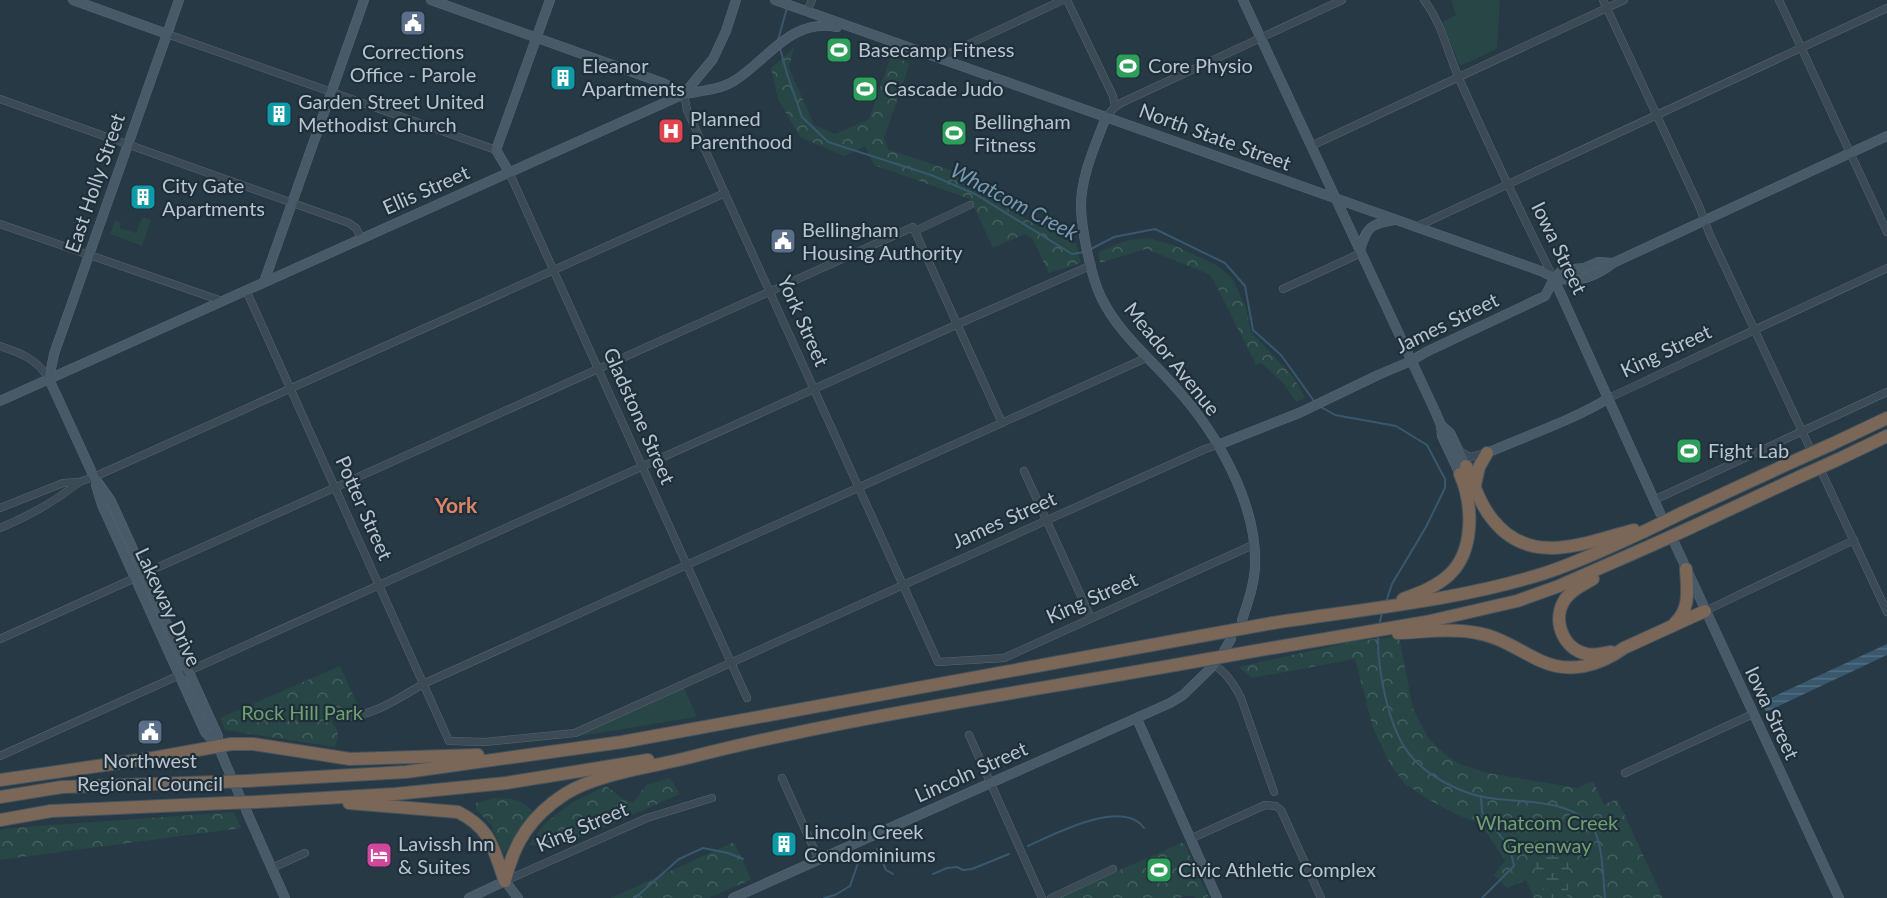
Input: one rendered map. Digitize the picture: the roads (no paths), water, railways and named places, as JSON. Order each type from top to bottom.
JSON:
[{"type":"highway","points":[[0,797],[62,787],[217,782],[241,784],[406,772],[622,742],[1273,623],[1381,607],[1414,599],[1457,595],[1541,574],[1602,551],[1659,519],[1684,512],[1887,418]]},
{"type":"highway","points":[[505,881],[510,859],[531,824],[547,807],[567,793],[599,780],[796,732],[1346,635],[1427,627],[1517,601],[1559,586],[1645,549],[1887,436]]},
{"type":"highway","points":[[1474,487],[1479,467],[1487,453]]},
{"type":"highway","points":[[1462,468],[1498,526],[1518,541],[1537,548],[1569,547],[1642,530]]},
{"type":"highway","points":[[1414,599],[1449,575],[1461,559],[1466,547],[1469,511],[1462,468]]},
{"type":"highway","points":[[1624,648],[1599,654],[1578,651],[1569,645],[1563,636],[1559,626],[1559,615],[1562,604],[1576,588],[1645,549]]},
{"type":"highway","points":[[1672,626],[1686,608],[1688,596],[1686,569]]},
{"type":"highway","points":[[1427,627],[1477,633],[1506,641],[1542,662],[1570,667],[1599,663],[1624,648],[1705,611]]},
{"type":"highway","points":[[0,780],[218,746],[253,744],[350,759],[555,751]]},
{"type":"highway","points":[[0,820],[51,811],[227,803],[251,806],[506,783],[729,747]]},
{"type":"highway","points":[[303,800],[458,812],[473,819],[490,838],[505,881]]},
{"type":"main road","points":[[73,0],[167,34]]},
{"type":"main road","name":"East Holly Street","points":[[49,379],[54,354],[179,0]]},
{"type":"main road","points":[[264,282],[364,0]]},
{"type":"main road","points":[[431,0],[663,82],[684,94],[713,59],[726,32],[736,0]]},
{"type":"main road","points":[[496,150],[550,0]]},
{"type":"main road","points":[[1243,0],[1441,425],[1442,436],[1462,468]]},
{"type":"main road","points":[[778,1],[863,32]]},
{"type":"main road","name":"Ellis Street","points":[[0,400],[684,94],[726,85],[791,35],[809,27],[823,24],[863,32]]},
{"type":"main road","name":"North State Street","points":[[863,32],[1541,271],[1554,279]]},
{"type":"main road","name":"Meador Avenue","points":[[1106,117],[1084,183],[1081,208],[1092,266],[1101,298],[1121,327],[1177,388],[1218,445],[1241,494],[1251,522],[1255,544],[1254,578],[1242,620]]},
{"type":"main road","name":"James Street","points":[[1218,445],[1299,413],[1545,296],[1562,270],[1584,268],[1598,262],[1613,263],[1887,136]]},
{"type":"main road","name":"Gladstone Street","points":[[496,150],[509,172]]},
{"type":"main road","points":[[1360,252],[1368,229],[1373,224],[1394,220]]},
{"type":"main road","name":"Iowa Street","points":[[1554,279],[1654,500],[1659,519]]},
{"type":"main road","name":"Lakeway Drive","points":[[49,379],[94,477],[102,505],[139,576],[184,675]]},
{"type":"main road","name":"King Street","points":[[1487,453],[1528,434],[1548,428],[1609,398]]},
{"type":"main road","points":[[1441,425],[1450,433],[1459,451],[1462,468]]},
{"type":"main road","name":"Iowa Street","points":[[1674,542],[1839,898]]},
{"type":"main road","name":"Lakeway Drive","points":[[139,576],[149,596],[155,599],[207,737],[218,746],[230,774]]},
{"type":"main road","points":[[1224,651],[1231,639]]},
{"type":"main road","name":"Lincoln Street","points":[[733,898],[1137,719],[1183,695],[1214,665]]},
{"type":"main road","points":[[1137,719],[1217,898]]},
{"type":"main road","points":[[240,797],[241,784]]},
{"type":"main road","points":[[251,806],[285,898]]},
{"type":"main road","points":[[505,881],[518,898]]},
{"type":"main road","name":"King Street","points":[[469,898],[505,881]]},
{"type":"street","points":[[806,11],[812,0]]},
{"type":"street","points":[[939,58],[1065,0],[1113,96],[1115,107]]},
{"type":"street","points":[[1106,117],[1115,107],[1342,0]]},
{"type":"street","name":"Iowa Street","points":[[1424,0],[1431,9],[1449,49],[1458,77],[1554,279]]},
{"type":"street","points":[[1603,0],[1809,446]]},
{"type":"street","points":[[1311,146],[1623,0]]},
{"type":"street","points":[[1779,0],[1887,232]]},
{"type":"street","points":[[1416,227],[1887,8]]},
{"type":"street","points":[[167,34],[496,150]]},
{"type":"street","name":"York Street","points":[[684,94],[687,110],[938,662]]},
{"type":"street","points":[[0,99],[352,224],[361,238]]},
{"type":"street","name":"Gladstone Street","points":[[509,172],[747,698]]},
{"type":"street","points":[[0,528],[32,515],[79,483],[725,193]]},
{"type":"street","points":[[0,639],[770,291],[970,205]]},
{"type":"street","points":[[0,224],[222,301]]},
{"type":"street","points":[[914,229],[1002,423]]},
{"type":"street","points":[[1283,289],[1360,252]]},
{"type":"street","points":[[0,756],[184,675],[957,324],[1092,266]]},
{"type":"street","name":"King Street","points":[[1609,398],[1887,268]]},
{"type":"street","name":"Potter Street","points":[[246,290],[449,741]]},
{"type":"street","points":[[0,346],[24,354],[36,362],[49,379]]},
{"type":"street","points":[[340,717],[352,717],[385,706],[423,684],[1148,357]]},
{"type":"street","points":[[1654,500],[1887,392]]},
{"type":"street","name":"James Street","points":[[449,741],[484,742],[575,733],[1218,445]]},
{"type":"street","name":"King Street","points":[[1459,451],[1470,457],[1487,453]]},
{"type":"street","points":[[1024,471],[1091,618]]},
{"type":"street","points":[[1823,475],[1887,612]]},
{"type":"street","points":[[0,508],[63,483],[79,483]]},
{"type":"street","points":[[1705,611],[1854,540]]},
{"type":"street","name":"King Street","points":[[938,662],[1004,658],[1255,544]]},
{"type":"street","points":[[1214,665],[1221,669],[1236,688],[1274,792]]},
{"type":"street","points":[[1625,773],[1753,714]]},
{"type":"street","points":[[969,735],[1042,898]]},
{"type":"street","points":[[782,778],[819,860]]},
{"type":"street","name":"King Street","points":[[505,881],[647,818],[712,798]]},
{"type":"street","points":[[1191,839],[1264,805],[1276,806],[1281,810],[1321,898]]},
{"type":"street","points":[[272,868],[305,853]]},
{"type":"street","points":[[1051,898],[1113,868]]},
{"type":"water","points":[[1887,644],[1887,655],[1766,712],[1762,702]]},
{"type":"waterway","name":"Whatcom Creek","points":[[778,40],[787,8]]},
{"type":"waterway","name":"Whatcom Creek","points":[[780,48],[802,117],[828,142],[931,175],[977,195],[1072,254],[1084,252]]},
{"type":"waterway","name":"Whatcom Creek","points":[[1089,250],[1114,237],[1155,229],[1225,263],[1245,286],[1253,330],[1281,355],[1314,401]]},
{"type":"waterway","name":"Whatcom Creek","points":[[1321,407],[1335,415],[1396,426],[1427,445],[1445,479],[1445,488],[1426,527],[1392,584],[1386,602]]},
{"type":"waterway","name":"Whatcom Creek","points":[[1379,625],[1382,613]]},
{"type":"waterway","name":"Whatcom Creek","points":[[1378,633],[1379,663],[1385,697],[1402,743],[1410,755],[1436,777],[1468,793],[1489,798],[1558,806],[1583,818],[1596,833],[1602,861],[1605,898]]},
{"type":"waterway","points":[[1481,796],[1482,812],[1510,848],[1514,866],[1482,898]]},
{"type":"waterway","points":[[1028,846],[1071,827],[1105,817],[1120,816],[1134,820],[1144,828]]},
{"type":"waterway","points":[[635,898],[679,859],[703,848],[728,853],[743,859]]},
{"type":"waterway","points":[[877,849],[886,870],[893,874]]},
{"type":"waterway","points":[[933,874],[947,868],[972,869],[1009,854]]},
{"type":"waterway","points":[[824,898],[835,895],[850,886],[863,855]]},
{"type":"place","name":"Corrections Office - Parole","points":[[413,23]]},
{"type":"place","name":"Basecamp Fitness","points":[[839,50]]},
{"type":"place","name":"Core Physio","points":[[1128,66]]},
{"type":"place","name":"Eleanor Apartments","points":[[563,78]]},
{"type":"place","name":"Cascade Judo","points":[[865,89]]},
{"type":"place","name":"Garden Street United Methodist Church","points":[[279,114]]},
{"type":"place","name":"Planned Parenthood","points":[[671,131]]},
{"type":"place","name":"Bellingham Fitness","points":[[954,133]]},
{"type":"place","name":"City Gate Apartments","points":[[143,197]]},
{"type":"place","name":"Bellingham Housing Authority","points":[[783,241]]},
{"type":"place","name":"Fight Lab","points":[[1689,451]]},
{"type":"place","name":"Northwest Regional Council","points":[[150,732]]},
{"type":"place","name":"Lincoln Creek Condominiums","points":[[784,844]]},
{"type":"place","name":"Lavissh Inn & Suites","points":[[379,855]]},
{"type":"place","name":"Civic Athletic Complex","points":[[1159,870]]},
{"type":"district","name":"York","points":[[456,506]]},
{"type":"park label","name":"Rock Hill Park","points":[[302,713]]},
{"type":"park label","name":"Whatcom Creek Greenway","points":[[1547,834]]}]
